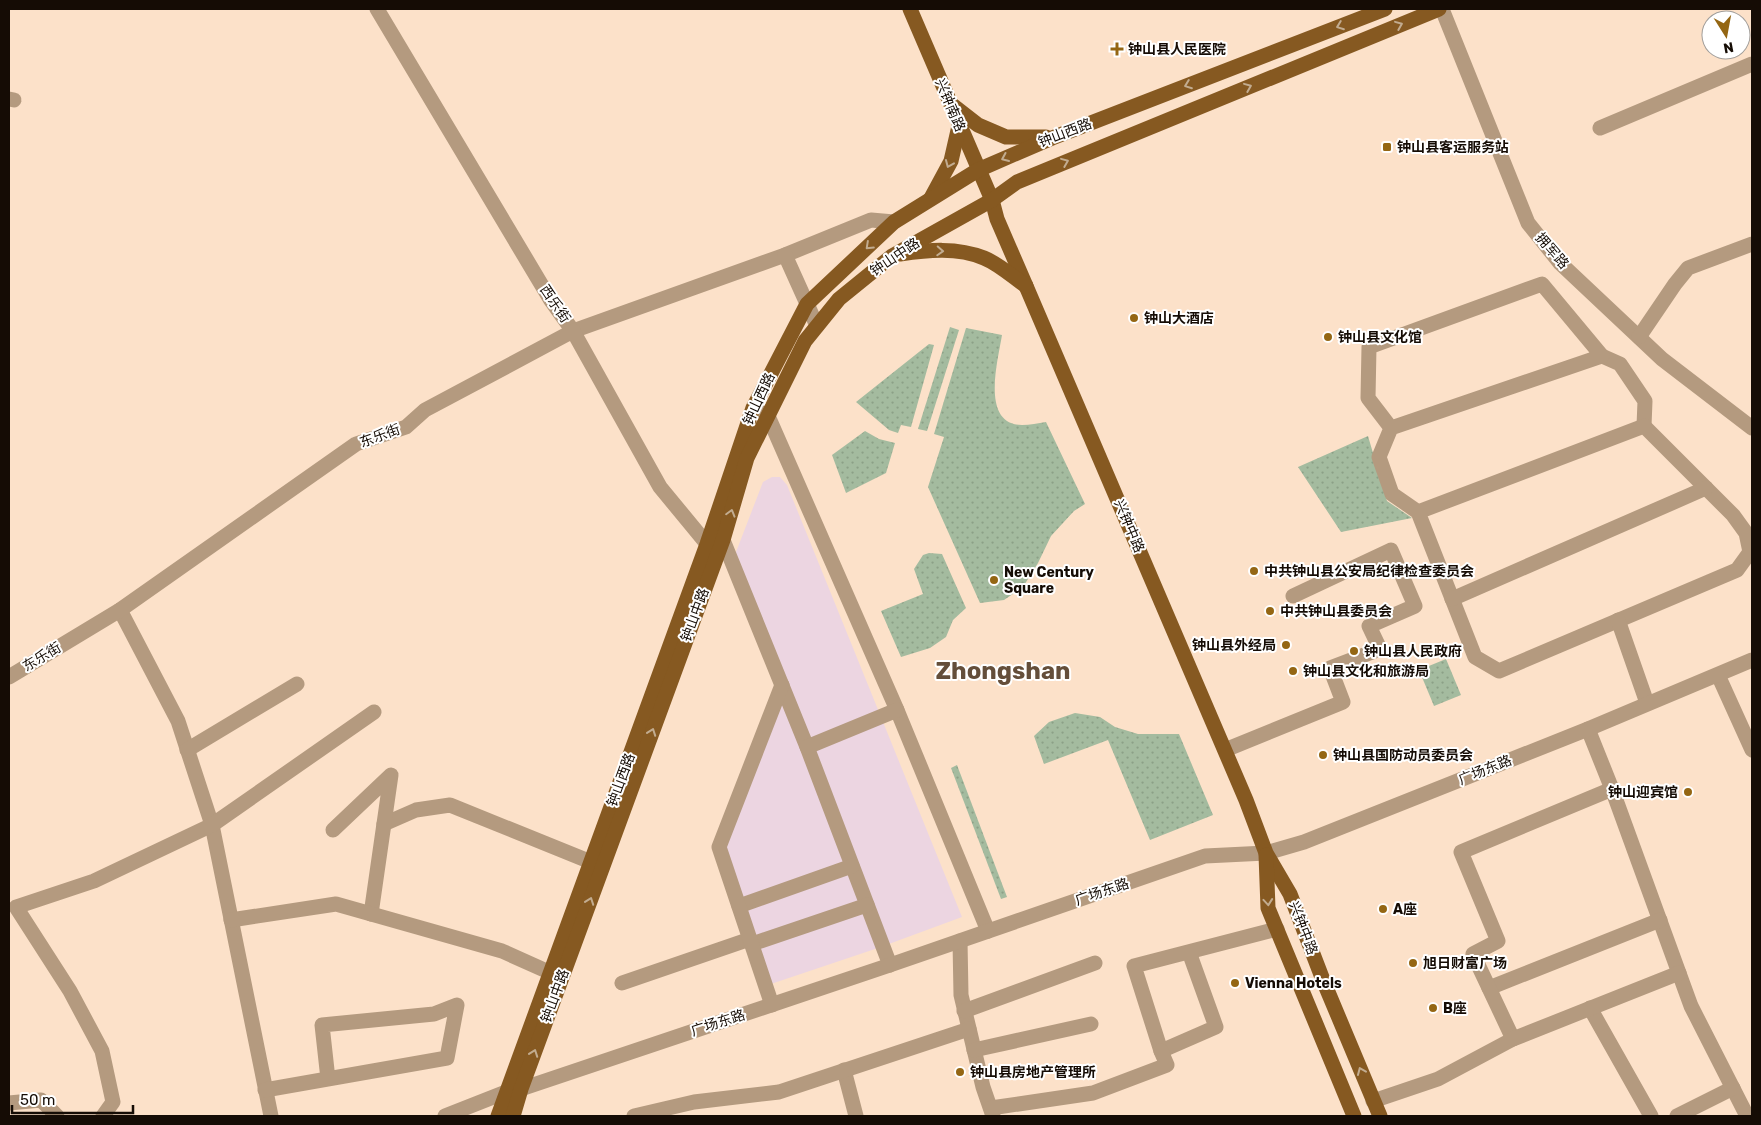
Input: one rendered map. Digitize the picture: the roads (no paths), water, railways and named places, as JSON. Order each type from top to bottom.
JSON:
[{"type":"main road","name":"兴钟南路","points":[[910,9],[992,200]]},
{"type":"main road","name":"钟山西路","points":[[498,1116],[514,1091],[596,865],[753,408],[808,304],[894,222],[978,170],[1052,138],[1386,9]]},
{"type":"main road","name":"钟山西路","points":[[992,200],[1017,182],[1441,9]]},
{"type":"main road","points":[[950,104],[978,125],[1006,137],[1052,138]]},
{"type":"main road","points":[[931,199],[951,161],[959,126]]},
{"type":"main road","name":"钟山中路","points":[[596,865],[723,540],[747,458],[805,341],[839,299],[892,256],[992,200]]},
{"type":"main road","name":"兴钟中路","points":[[992,200],[1026,286],[1225,750],[1266,853],[1290,894],[1323,980],[1380,1116]]},
{"type":"main road","points":[[892,256],[930,250],[962,252],[986,258],[1026,286]]},
{"type":"main road","name":"兴钟中路","points":[[1266,853],[1268,908],[1354,1116]]},
{"type":"main road","points":[[514,1091],[514,1116]]},
{"type":"street","name":"西乐街","points":[[377,9],[550,299],[573,331],[786,255],[871,220],[894,222]]},
{"type":"street","name":"拥军路","points":[[1441,9],[1528,223],[1560,263],[1662,359],[1752,428]]},
{"type":"street","points":[[1600,128],[1752,64]]},
{"type":"street","points":[[1639,337],[1674,284],[1688,268],[1752,244]]},
{"type":"street","points":[[786,255],[817,326]]},
{"type":"street","points":[[1391,428],[1368,398],[1369,347],[1542,284],[1602,356],[1620,364],[1645,402],[1644,426],[1733,515],[1746,534],[1750,552],[1736,570],[1499,671],[1475,657],[1418,512],[1392,494],[1379,457],[1391,428],[1602,356]]},
{"type":"street","points":[[573,331],[660,487],[707,544]]},
{"type":"street","name":"东乐街","points":[[9,677],[120,610],[356,444],[406,427],[424,410],[573,331]]},
{"type":"street","points":[[753,408],[768,416],[897,710],[988,932]]},
{"type":"street","points":[[1418,512],[1644,426]]},
{"type":"street","points":[[1452,599],[1706,488]]},
{"type":"street","points":[[723,540],[807,747],[890,966]]},
{"type":"street","points":[[1225,750],[1343,702],[1330,668],[1380,649],[1369,626],[1415,606],[1391,550],[1293,596]]},
{"type":"street","points":[[120,610],[178,721],[212,824],[271,1116]]},
{"type":"street","points":[[1618,620],[1647,703]]},
{"type":"street","name":"广场东路","points":[[445,1116],[514,1091],[890,966],[1205,856],[1266,853],[1304,842],[1588,729],[1752,660]]},
{"type":"street","points":[[1718,675],[1752,750]]},
{"type":"street","points":[[187,750],[297,684]]},
{"type":"street","points":[[772,1005],[719,848],[782,685]]},
{"type":"street","points":[[807,747],[897,710]]},
{"type":"street","points":[[103,1116],[113,1102],[102,1051],[70,991],[16,907],[94,881],[212,824],[374,712]]},
{"type":"street","points":[[1588,729],[1612,789],[1691,1006],[1747,1116],[1752,1113]]},
{"type":"street","points":[[334,830],[391,775],[371,914]]},
{"type":"street","points":[[1513,1039],[1473,954],[1498,941],[1461,852],[1612,789]]},
{"type":"street","points":[[384,824],[416,810],[450,805],[596,865]]},
{"type":"street","points":[[739,906],[852,866]]},
{"type":"street","points":[[231,920],[336,904],[502,951],[556,976]]},
{"type":"street","points":[[622,983],[867,905]]},
{"type":"street","points":[[1489,988],[1660,920]]},
{"type":"street","points":[[960,941],[960,995],[983,1087],[992,1112],[1093,1093],[1167,1064],[1161,1051],[1134,966],[1277,929]]},
{"type":"street","points":[[1161,1051],[1216,1027],[1189,952]]},
{"type":"street","points":[[964,1011],[1095,963]]},
{"type":"street","points":[[1373,1101],[1438,1079],[1513,1039],[1679,973]]},
{"type":"street","points":[[266,1090],[447,1058],[457,1005],[434,1014],[322,1025],[328,1079]]},
{"type":"street","points":[[1590,1008],[1651,1116]]},
{"type":"street","points":[[974,1050],[1091,1024]]},
{"type":"street","points":[[634,1116],[694,1102],[779,1092],[969,1029]]},
{"type":"street","points":[[844,1070],[856,1116]]},
{"type":"street","points":[[1677,1116],[1733,1088]]},
{"type":"street","points":[[9,1103],[41,1100],[57,1116]]},
{"type":"place","name":"钟山县人民医院","points":[[1117,49]]},
{"type":"place","name":"钟山县客运服务站","points":[[1387,147]]},
{"type":"place","name":"钟山大酒店","points":[[1134,318]]},
{"type":"place","name":"钟山县文化馆","points":[[1328,337]]},
{"type":"place","name":"中共钟山县公安局纪律检查委员会","points":[[1254,571]]},
{"type":"place","name":"New Century Square","points":[[994,580]]},
{"type":"place","name":"中共钟山县委员会","points":[[1270,611]]},
{"type":"place","name":"钟山县外经局","points":[[1286,645]]},
{"type":"place","name":"钟山县人民政府","points":[[1354,651]]},
{"type":"place","name":"钟山县文化和旅游局","points":[[1293,671]]},
{"type":"place","name":"钟山县国防动员委员会","points":[[1323,755]]},
{"type":"place","name":"钟山迎宾馆","points":[[1688,792]]},
{"type":"place","name":"A座","points":[[1383,909]]},
{"type":"place","name":"旭日财富广场","points":[[1413,963]]},
{"type":"place","name":"Vienna Hotels","points":[[1235,983]]},
{"type":"place","name":"B座","points":[[1433,1008]]},
{"type":"place","name":"钟山县房地产管理所","points":[[960,1072]]},
{"type":"district","name":"Zhongshan","points":[[1003,671]]}]
